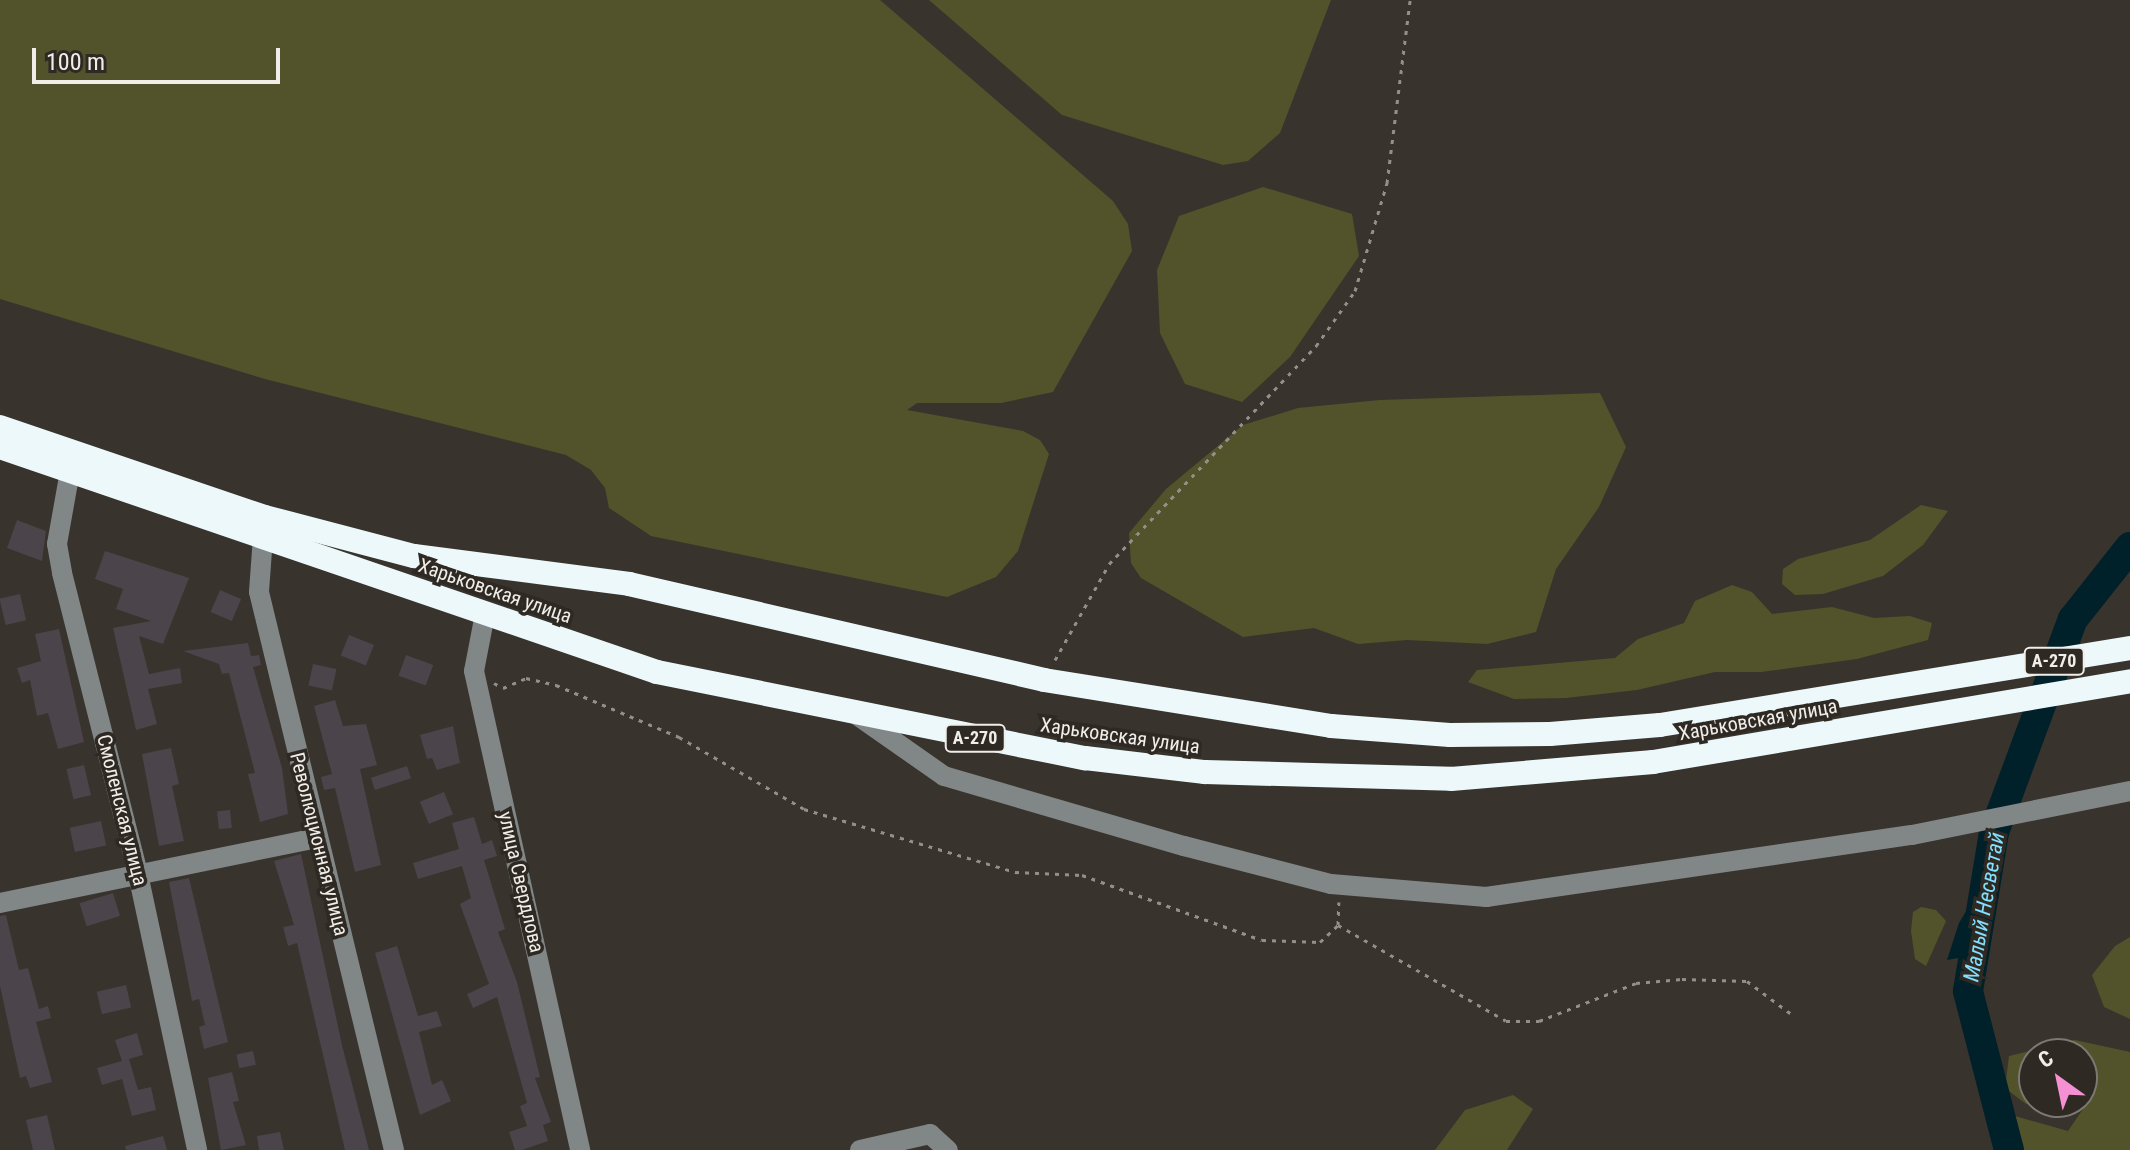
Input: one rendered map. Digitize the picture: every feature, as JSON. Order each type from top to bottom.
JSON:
[{"type":"highway","name":"Харьковская улица","points":[[0,427],[265,517],[389,550],[546,576],[629,584],[1044,680],[1331,726],[1450,735],[1550,734],[1660,725],[2130,648]]},
{"type":"highway","name":"Харьковская улица","points":[[0,447],[657,672],[1085,758],[1190,770],[1451,779],[1653,762],[2130,681]]},
{"type":"street","name":"Смоленская улица","points":[[70,471],[57,544],[62,573],[138,874],[197,1150]]},
{"type":"street","name":"Революционная улица","points":[[263,537],[259,592],[394,1150]]},
{"type":"street","name":"улица Свердлова","points":[[485,614],[474,671],[580,1150]]},
{"type":"street","points":[[853,713],[944,776],[1184,846],[1340,885],[1486,897],[1912,835],[2130,791]]},
{"type":"street","points":[[0,903],[317,838]]},
{"type":"street","points":[[860,1150],[930,1134],[948,1150]]},
{"type":"path","points":[[1044,680],[1109,564],[1316,346],[1355,291],[1387,183],[1410,0]]},
{"type":"path","points":[[474,671],[503,688],[526,678],[556,685],[679,737],[804,809],[1015,872],[1082,875],[1262,940],[1320,942],[1338,925],[1340,885]]},
{"type":"path","points":[[1338,925],[1506,1021],[1539,1021],[1636,983],[1682,979],[1747,981],[1790,1013]]},
{"type":"green space","points":[[0,0],[880,0],[1113,201],[1128,224],[1132,251],[1053,392],[1001,403],[917,403],[907,410],[1023,431],[1040,440],[1049,454],[1018,551],[996,577],[947,597],[651,536],[609,508],[605,488],[591,470],[566,455],[265,379],[0,299]]},
{"type":"green space","points":[[929,0],[1331,0],[1280,133],[1248,161],[1223,165],[1062,115]]},
{"type":"green space","points":[[1263,187],[1352,214],[1359,256],[1290,357],[1242,402],[1185,384],[1160,333],[1157,270],[1179,216]]},
{"type":"green space","points":[[1600,393],[1626,447],[1599,507],[1556,569],[1536,632],[1487,644],[1407,640],[1358,644],[1314,628],[1243,637],[1141,578],[1131,563],[1129,533],[1166,489],[1243,425],[1298,408],[1380,400]]},
{"type":"green space","points":[[1921,505],[1948,511],[1923,545],[1883,576],[1823,594],[1795,595],[1782,584],[1783,569],[1798,559],[1870,540]]},
{"type":"green space","points":[[1732,585],[1752,592],[1772,614],[1832,607],[1874,618],[1910,616],[1932,623],[1928,640],[1857,659],[1761,672],[1715,672],[1637,690],[1566,698],[1514,699],[1468,682],[1477,670],[1615,658],[1638,639],[1684,623],[1695,601]]},
{"type":"green space","points":[[1921,907],[1936,910],[1946,921],[1926,966],[1915,959],[1911,931],[1913,912]]},
{"type":"green space","points":[[2130,937],[2130,1019],[2104,1007],[2092,975],[2115,946]]},
{"type":"green space","points":[[2098,1045],[2130,1052],[2130,1150],[2009,1150],[2015,1116],[2068,1131],[2077,1118],[2098,1118]]},
{"type":"green space","points":[[2018,1054],[2018,1098],[2005,1088],[2009,1056]]},
{"type":"green space","points":[[1513,1095],[1533,1109],[1507,1150],[1435,1150],[1465,1110]]},
{"type":"water","points":[[1980,888],[1990,911],[1982,944],[1969,956],[1947,960],[1959,923]]},
{"type":"building","points":[[17,520],[46,531],[42,561],[7,548]]},
{"type":"building","points":[[105,551],[189,578],[163,644],[139,636],[149,674],[180,668],[182,683],[148,689],[157,724],[136,730],[113,628],[151,621],[116,609],[123,589],[95,579]]},
{"type":"building","points":[[220,590],[241,599],[232,621],[211,612]]},
{"type":"building","points":[[20,594],[26,620],[6,625],[0,599]]},
{"type":"building","points":[[59,629],[84,742],[58,749],[48,713],[37,716],[30,680],[22,683],[17,668],[41,661],[35,634]]},
{"type":"building","points":[[349,635],[374,645],[366,666],[341,655]]},
{"type":"building","points":[[248,643],[251,656],[259,655],[261,665],[253,667],[282,768],[288,814],[260,822],[248,774],[255,773],[229,673],[222,674],[219,664],[183,651]]},
{"type":"building","points":[[406,655],[433,665],[426,686],[398,676]]},
{"type":"building","points":[[313,664],[336,669],[332,691],[308,686]]},
{"type":"building","points":[[335,700],[343,726],[366,724],[377,765],[360,769],[381,865],[355,872],[335,788],[324,790],[321,777],[332,774],[314,706]]},
{"type":"building","points":[[453,726],[460,763],[437,770],[432,758],[427,759],[420,735]]},
{"type":"building","points":[[171,748],[179,784],[172,786],[184,841],[159,846],[142,754]]},
{"type":"building","points":[[84,765],[91,795],[73,799],[66,769]]},
{"type":"building","points":[[407,766],[411,778],[375,790],[371,778]]},
{"type":"building","points":[[444,792],[453,814],[429,824],[420,802]]},
{"type":"building","points":[[230,810],[232,828],[219,829],[217,811]]},
{"type":"building","points":[[474,817],[482,844],[492,840],[497,856],[484,860],[505,929],[498,932],[517,982],[540,1077],[535,1078],[551,1122],[543,1125],[548,1141],[522,1150],[515,1150],[509,1132],[527,1126],[520,1106],[527,1103],[497,997],[473,1008],[467,994],[489,984],[460,904],[471,898],[462,866],[418,879],[413,863],[459,849],[452,823]]},
{"type":"building","points":[[101,821],[106,845],[75,852],[70,828]]},
{"type":"building","points":[[301,854],[342,1045],[369,1150],[345,1150],[297,943],[288,946],[283,927],[294,925],[274,861]]},
{"type":"building","points":[[189,878],[228,1042],[204,1049],[199,1027],[205,1025],[199,999],[192,1001],[169,882]]},
{"type":"building","points":[[113,893],[120,916],[87,926],[80,903]]},
{"type":"building","points":[[6,915],[19,970],[28,968],[39,1009],[48,1006],[51,1018],[36,1022],[52,1082],[30,1088],[26,1076],[20,1078],[0,986],[0,916]]},
{"type":"building","points":[[397,946],[418,1016],[437,1011],[442,1026],[419,1032],[432,1085],[442,1080],[451,1101],[420,1115],[375,953]]},
{"type":"building","points":[[126,985],[131,1007],[102,1014],[97,992]]},
{"type":"building","points":[[137,1033],[143,1055],[129,1059],[138,1090],[151,1087],[156,1110],[132,1116],[122,1079],[102,1085],[97,1068],[122,1061],[115,1040]]},
{"type":"building","points":[[253,1051],[256,1065],[239,1068],[236,1055]]},
{"type":"building","points":[[232,1072],[239,1101],[233,1102],[246,1145],[221,1150],[208,1078]]},
{"type":"building","points":[[47,1115],[55,1150],[33,1150],[26,1120]]},
{"type":"building","points":[[280,1132],[284,1150],[259,1150],[257,1136]]},
{"type":"building","points":[[163,1136],[167,1150],[126,1150],[125,1146]]},
{"type":"waterway","name":"Малый Несветай","points":[[2009,1150],[1968,991],[1994,832],[2073,619],[2130,547]]}]
